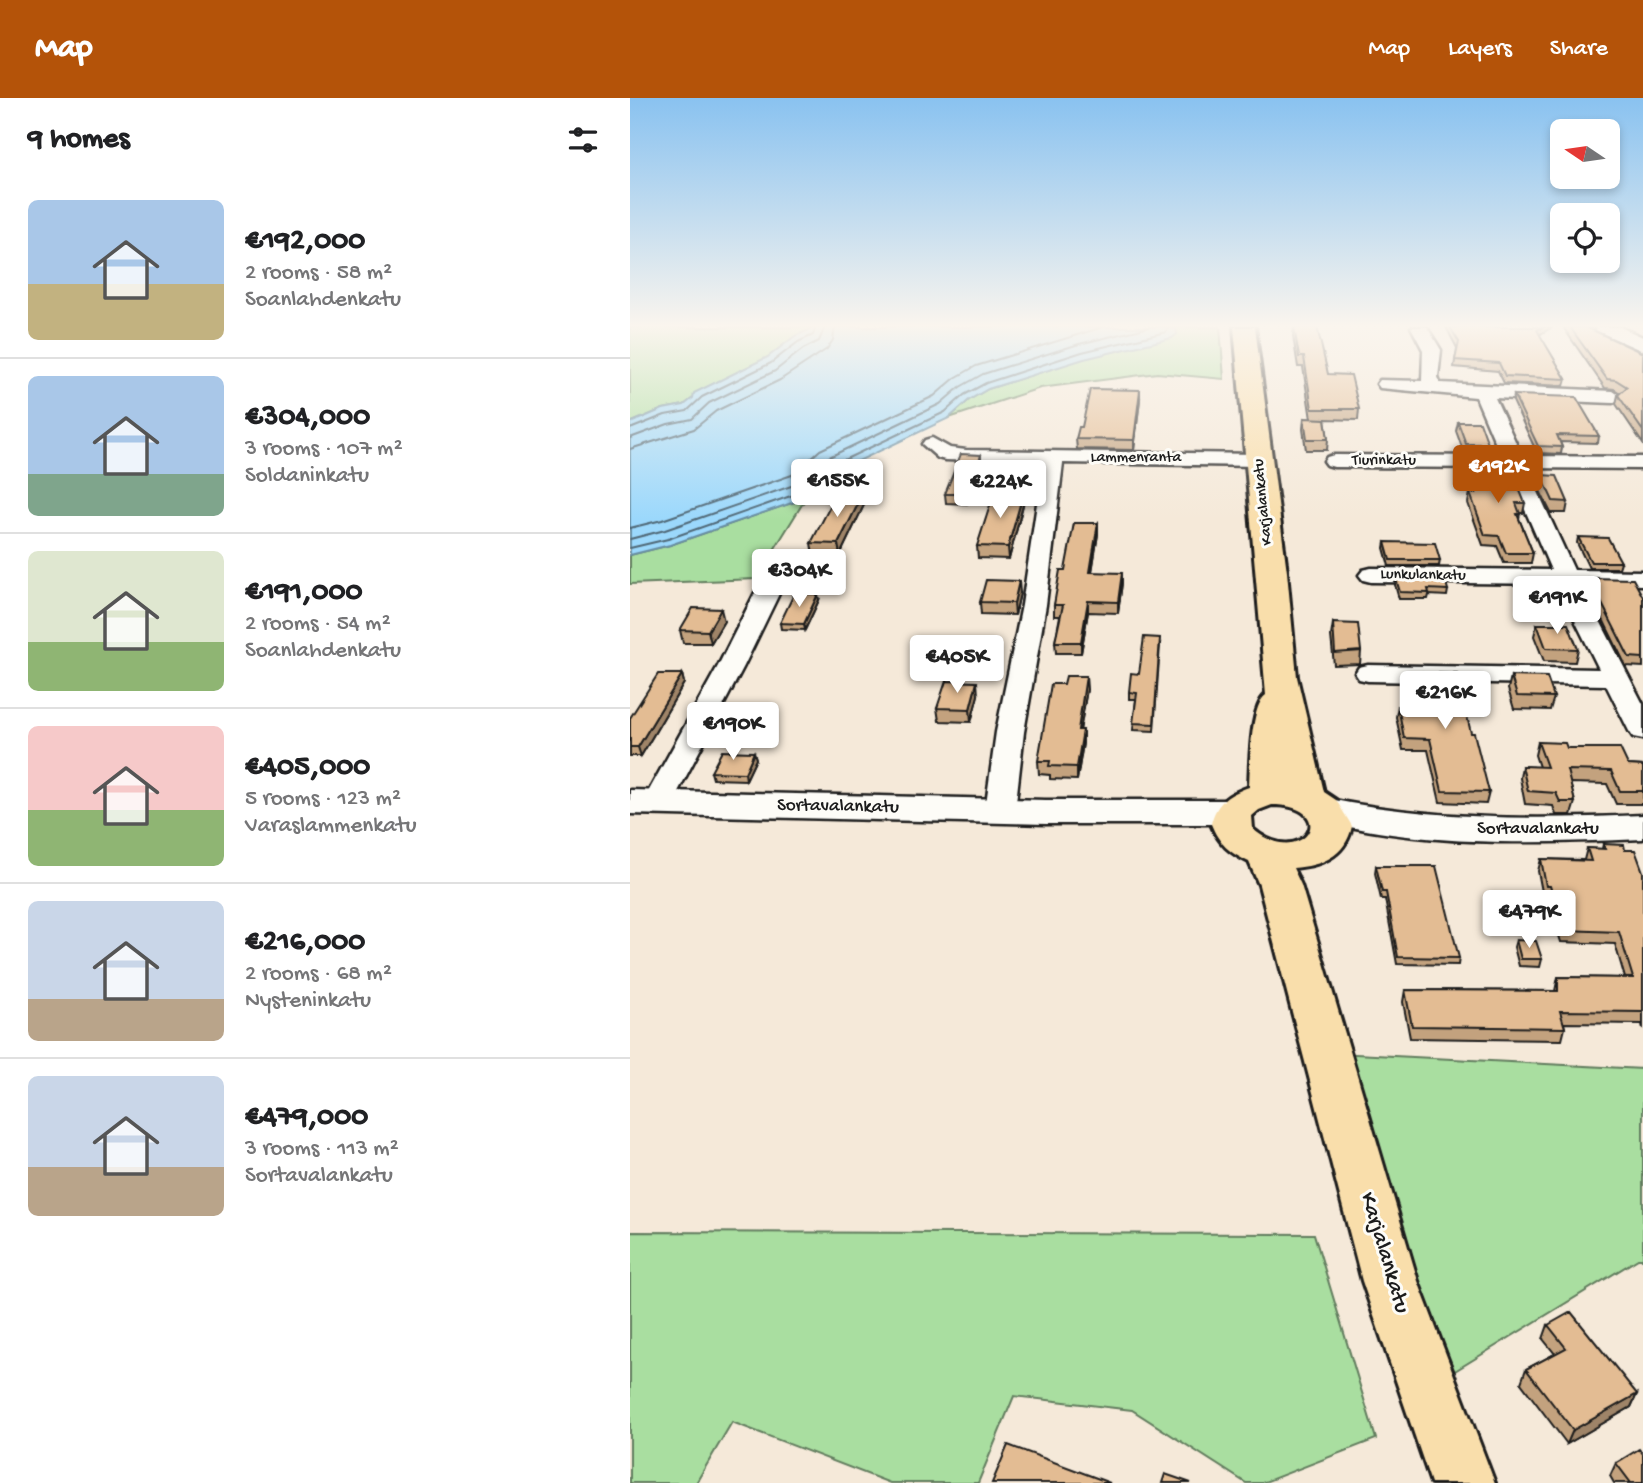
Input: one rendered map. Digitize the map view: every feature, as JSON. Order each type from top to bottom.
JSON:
[{"type":"main road","name":"Karjalankatu","points":[[1251,392],[1280,677],[1307,819],[1316,1019]]},
{"type":"main road","points":[[1253,796],[1307,819],[1281,857],[1245,835],[1241,803],[1253,796]]},
{"type":"main road","name":"Karjalankatu","points":[[1245,835],[1280,885],[1390,1281],[1463,1483]]},
{"type":"street","points":[[1478,392],[1613,397]]},
{"type":"street","points":[[1483,392],[1566,578],[1643,731]]},
{"type":"street","name":"Lammenranta","points":[[932,444],[945,454],[955,455],[1259,460]]},
{"type":"street","points":[[1000,811],[1012,720],[1034,605],[1054,458]]},
{"type":"street","name":"Tiurinkatu","points":[[1334,461],[1643,463]]},
{"type":"street","points":[[644,803],[731,666],[781,565]]},
{"type":"street","name":"Lunkulankatu","points":[[1371,575],[1643,578]]},
{"type":"street","points":[[1368,673],[1615,677]]},
{"type":"street","name":"Sortavalankatu","points":[[644,803],[1046,812],[1245,835]]},
{"type":"street","name":"Sortavalankatu","points":[[1307,819],[1363,841],[1433,829],[1643,827]]},
{"type":"green space","points":[[630,392],[698,392],[684,405],[663,409],[630,423]]},
{"type":"green space","points":[[983,392],[1029,392],[949,418],[969,400]]},
{"type":"green space","points":[[806,498],[756,579],[630,584],[630,555],[670,545]]},
{"type":"green space","points":[[1336,1053],[1643,1069],[1643,1259],[1638,1259],[1440,1380]]},
{"type":"green space","points":[[630,1232],[1314,1234],[1376,1439],[1262,1483],[1246,1483],[1132,1410],[1014,1396],[978,1483],[890,1483],[732,1422],[696,1483],[630,1483]]},
{"type":"water","points":[[983,392],[969,400],[949,418],[833,473],[806,498],[670,545],[630,555],[630,423],[663,409],[684,405],[693,398],[694,393]]},
{"type":"building","points":[[1089,392],[1140,392],[1134,440],[1076,439],[1079,427],[1082,427]]},
{"type":"building","points":[[1309,392],[1355,392],[1359,409],[1312,409]]},
{"type":"building","points":[[1622,392],[1643,392],[1643,431],[1618,395]]},
{"type":"building","points":[[1514,395],[1576,397],[1599,436],[1557,435],[1562,447],[1538,446]]},
{"type":"building","points":[[1304,418],[1325,419],[1328,439],[1307,439]]},
{"type":"building","points":[[1458,422],[1480,422],[1488,444],[1466,444]]},
{"type":"building","points":[[961,454],[981,455],[967,494],[945,494]]},
{"type":"building","points":[[1495,461],[1504,476],[1514,476],[1525,503],[1516,503],[1520,514],[1517,514],[1533,553],[1506,553],[1499,536],[1485,535],[1470,493],[1476,493],[1465,462]]},
{"type":"building","points":[[1541,475],[1557,476],[1568,502],[1553,501]]},
{"type":"building","points":[[837,493],[863,494],[838,544],[811,543]]},
{"type":"building","points":[[994,493],[1023,494],[1008,547],[977,546]]},
{"type":"building","points":[[1074,523],[1098,523],[1090,572],[1122,573],[1118,602],[1088,601],[1081,642],[1055,642],[1063,605],[1054,605],[1060,570],[1065,570]]},
{"type":"building","points":[[1578,537],[1608,538],[1621,562],[1591,562]]},
{"type":"building","points":[[1385,542],[1435,543],[1440,560],[1390,560]]},
{"type":"building","points":[[1589,578],[1633,579],[1643,597],[1643,658],[1629,657]]},
{"type":"building","points":[[1396,579],[1445,579],[1448,590],[1428,589],[1429,593],[1400,592]]},
{"type":"building","points":[[986,580],[1019,581],[1014,603],[980,602]]},
{"type":"building","points":[[794,594],[818,594],[804,624],[780,623]]},
{"type":"building","points":[[693,608],[721,609],[708,631],[680,630]]},
{"type":"building","points":[[1333,623],[1358,624],[1361,651],[1335,653]]},
{"type":"building","points":[[1537,624],[1568,624],[1578,649],[1546,648]]},
{"type":"building","points":[[1144,637],[1160,638],[1154,724],[1133,723],[1137,693],[1129,692],[1131,673],[1139,674]]},
{"type":"building","points":[[1423,673],[1457,674],[1489,792],[1442,791],[1430,739],[1404,738],[1398,706],[1412,706],[1407,679],[1424,680]]},
{"type":"building","points":[[658,674],[682,674],[638,747],[630,747],[630,718]]},
{"type":"building","points":[[1066,676],[1086,676],[1078,730],[1083,730],[1077,767],[1049,766],[1050,761],[1038,761],[1051,684],[1064,684]]},
{"type":"building","points":[[1511,676],[1547,677],[1554,697],[1517,696]]},
{"type":"building","points":[[946,681],[977,682],[970,709],[937,708]]},
{"type":"building","points":[[1538,742],[1565,743],[1567,748],[1620,748],[1628,765],[1643,766],[1643,791],[1620,791],[1611,771],[1567,770],[1575,802],[1560,802],[1556,793],[1528,791],[1522,766],[1547,767]]},
{"type":"building","points":[[722,751],[754,752],[745,773],[711,772]]},
{"type":"building","points":[[1603,844],[1624,845],[1625,850],[1635,850],[1643,872],[1643,1012],[1560,1011],[1565,1028],[1412,1026],[1405,990],[1558,991],[1558,977],[1633,978],[1619,932],[1564,930],[1550,886],[1546,886],[1541,859],[1591,861],[1587,848],[1605,849]]},
{"type":"building","points":[[1376,866],[1436,866],[1459,958],[1398,957],[1386,892],[1382,892]]},
{"type":"building","points":[[1516,940],[1536,941],[1542,959],[1521,959]]},
{"type":"building","points":[[1571,1312],[1637,1394],[1573,1430],[1526,1369],[1566,1348],[1548,1325]]},
{"type":"building","points":[[1008,1445],[1110,1483],[992,1483]]},
{"type":"building","points":[[1639,1449],[1643,1454],[1643,1483],[1631,1483],[1616,1463]]},
{"type":"building","points":[[1165,1474],[1191,1483],[1162,1483]]}]
